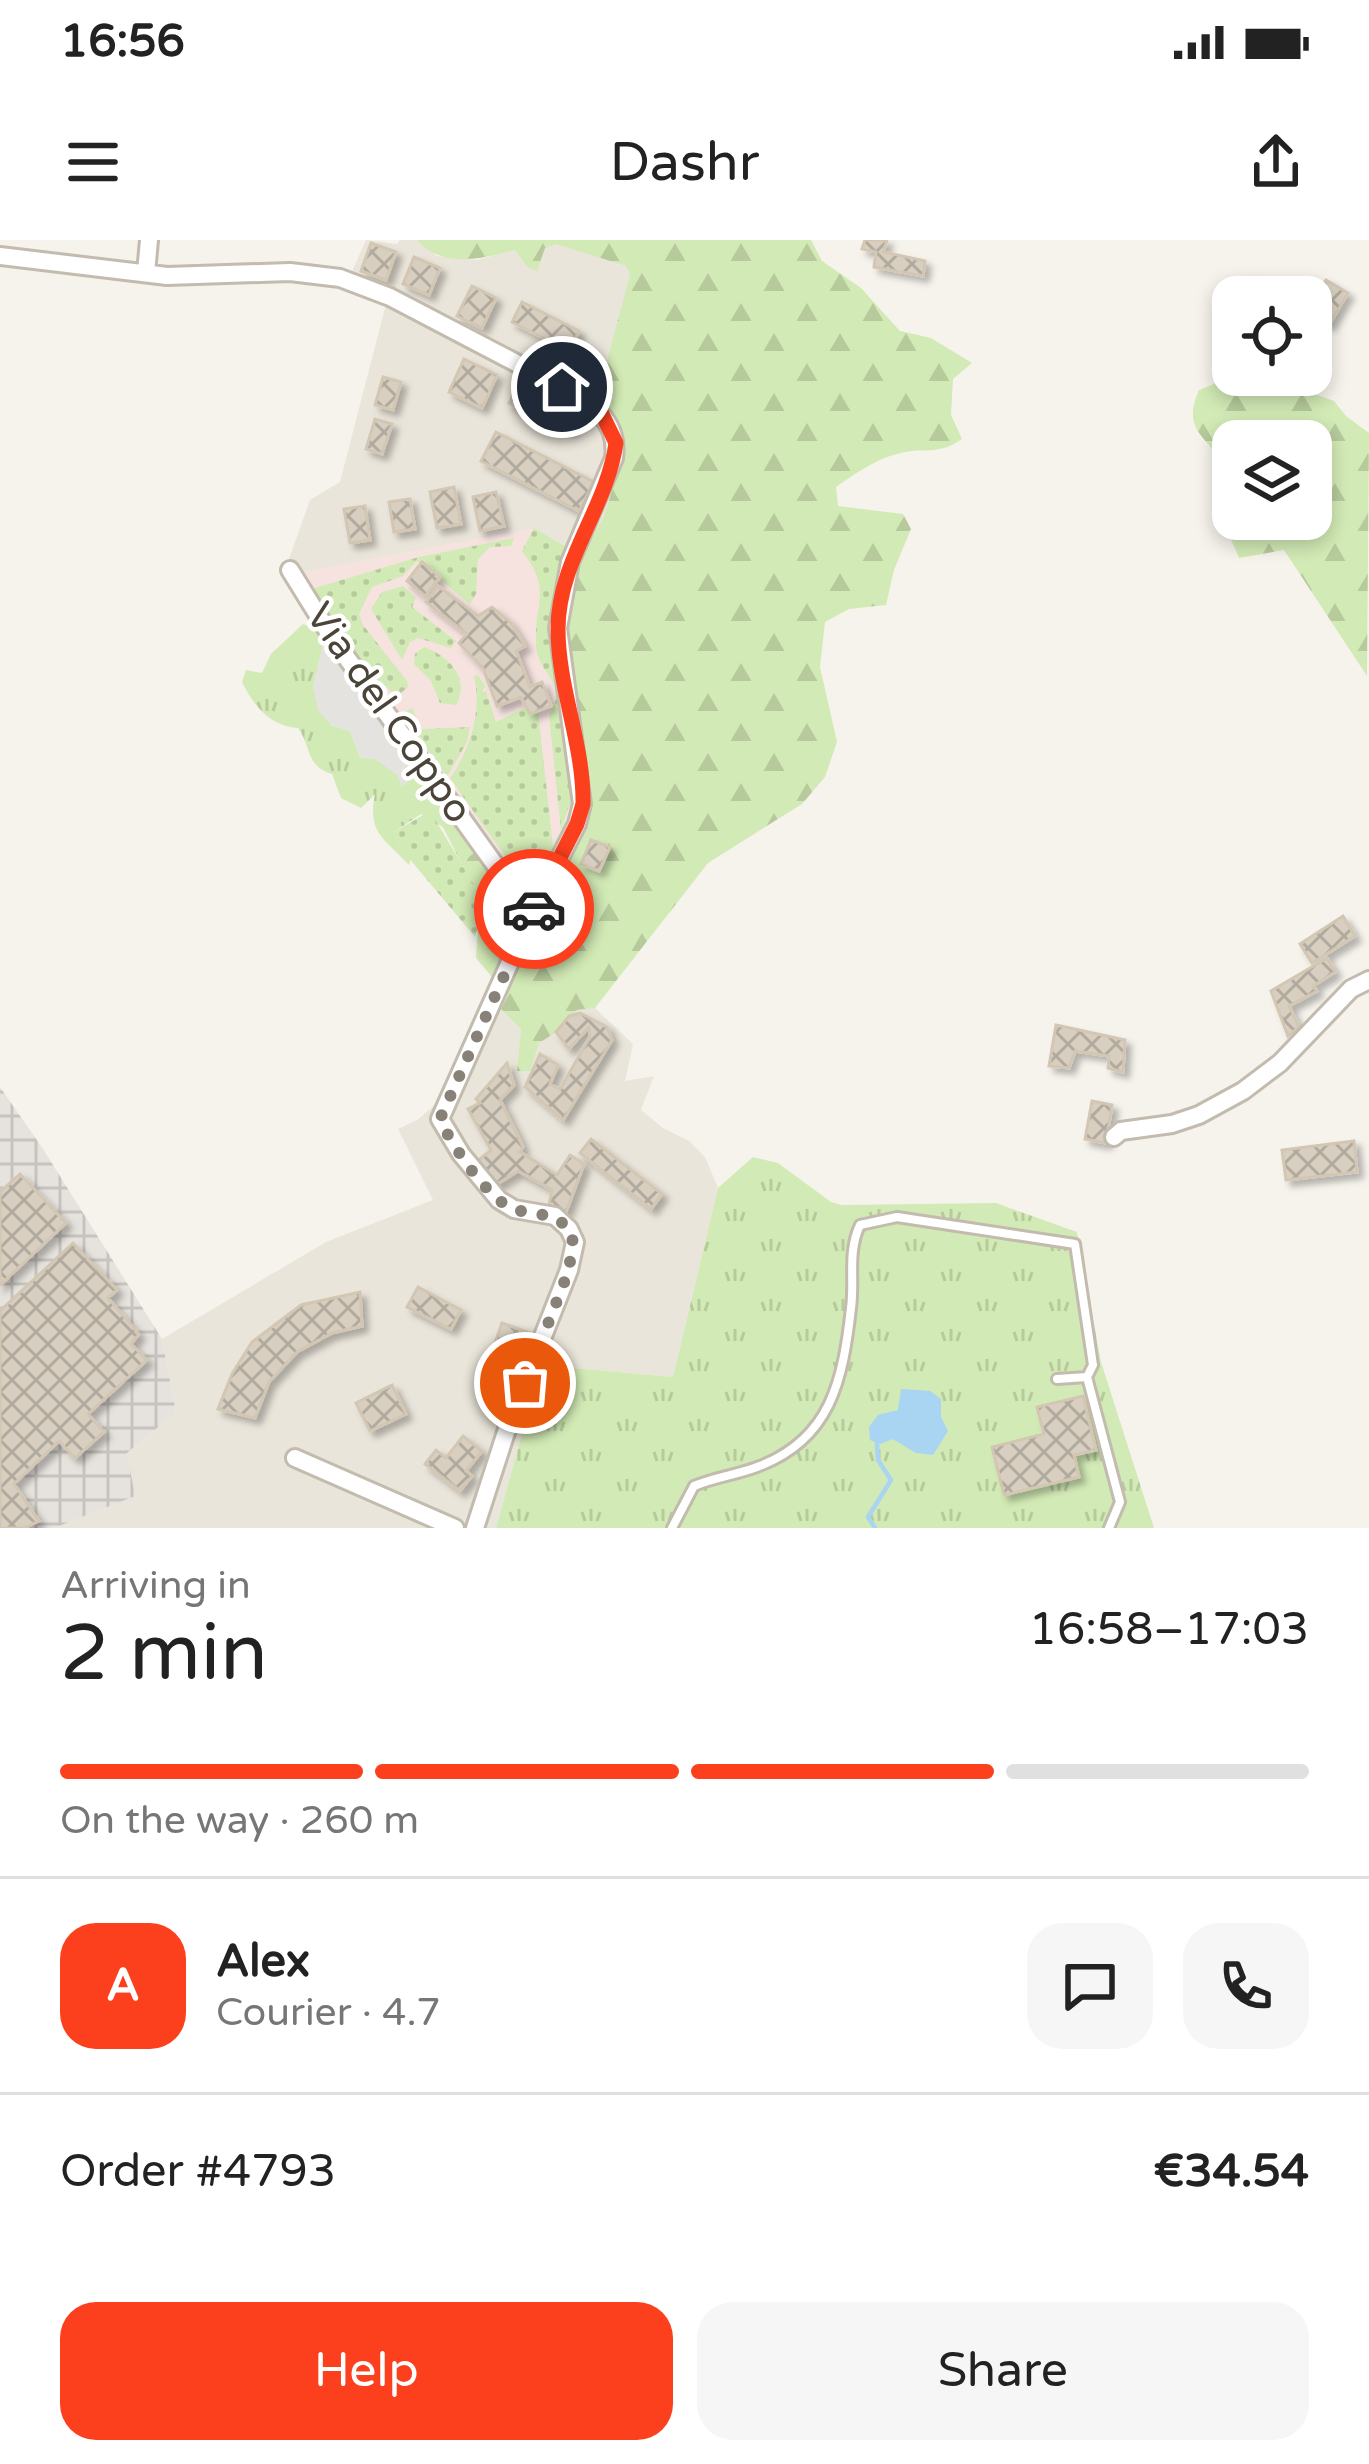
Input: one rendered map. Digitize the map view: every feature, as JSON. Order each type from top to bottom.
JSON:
[{"type":"street","points":[[146,273],[149,240]]},
{"type":"street","points":[[0,256],[188,277],[290,272],[340,278],[390,297],[589,402],[607,420],[616,443],[570,562],[558,628],[583,804],[440,1119],[460,1154],[499,1200],[514,1209],[555,1216],[569,1229],[575,1246],[475,1528]]},
{"type":"street","name":"Via del Coppo","points":[[290,570],[531,915]]},
{"type":"street","points":[[1114,1137],[1121,1131],[1186,1120],[1243,1091],[1280,1063],[1351,989],[1369,980]]},
{"type":"street","points":[[295,1458],[455,1528]]},
{"type":"lane","points":[[672,1528],[694,1486],[795,1450],[824,1419],[840,1373],[852,1304],[851,1244],[860,1225],[898,1217],[1075,1244],[1093,1365],[1088,1377],[1120,1502],[1109,1528]]},
{"type":"lane","points":[[1057,1379],[1088,1377]]},
{"type":"shaded area","points":[[366,240],[397,244],[417,240],[437,256],[477,260],[515,250],[527,267],[556,243],[626,266],[630,275],[620,320],[593,397],[614,414],[623,436],[621,463],[604,519],[585,547],[288,578],[289,559],[310,500],[340,482],[386,304],[350,276]]},
{"type":"shaded area","points":[[534,528],[568,548],[570,812],[528,897],[500,894],[460,827],[288,578]]},
{"type":"shaded area","points":[[325,637],[421,768],[402,787],[397,775],[375,759],[360,757],[350,731],[331,725],[318,710],[313,687]]},
{"type":"shaded area","points":[[595,1008],[633,1044],[625,1081],[654,1076],[641,1110],[705,1157],[718,1188],[673,1377],[541,1365],[496,1528],[54,1528],[134,1496],[127,1453],[176,1412],[162,1339],[326,1242],[433,1200],[398,1129],[442,1099],[501,1009],[521,1029],[518,1071],[539,1043],[560,1030],[577,1010]]},
{"type":"shaded area","points":[[0,1087],[162,1339],[176,1412],[127,1453],[135,1496],[54,1528],[0,1528]]},
{"type":"green space","points":[[417,240],[811,240],[822,261],[861,288],[900,331],[931,338],[972,363],[953,379],[951,415],[962,439],[937,450],[889,457],[836,487],[838,506],[903,514],[911,529],[886,605],[849,609],[825,622],[820,667],[837,742],[825,777],[802,804],[708,863],[595,1008],[577,1010],[560,1030],[539,1043],[530,1071],[517,1071],[521,1029],[501,1009],[507,995],[476,958],[480,895],[461,863],[475,852],[500,894],[528,897],[570,812],[552,619],[603,519],[621,463],[623,436],[614,414],[593,397],[630,275],[626,266],[556,244],[545,248],[537,271],[527,267],[515,250],[450,258]]},
{"type":"green space","points":[[1212,385],[1212,396],[1320,396],[1334,401],[1369,433],[1367,676],[1284,550],[1239,558],[1232,540],[1332,540],[1332,420],[1212,420],[1212,449],[1193,417],[1199,390]]},
{"type":"green space","points":[[534,528],[568,548],[560,581],[573,794],[561,830],[549,715],[556,693],[536,644],[540,587],[522,551]]},
{"type":"green space","points":[[514,538],[511,546],[490,547],[478,559],[476,594],[470,604],[417,561],[403,576],[372,587],[359,614],[407,681],[408,687],[396,697],[386,686],[381,687],[312,597],[315,588],[419,557]]},
{"type":"green space","points":[[403,586],[416,598],[412,607],[456,641],[451,648],[418,638],[410,642],[402,660],[371,609],[382,592]]},
{"type":"green space","points":[[303,624],[325,637],[313,687],[331,725],[350,731],[360,757],[375,759],[411,780],[421,768],[475,852],[461,863],[443,827],[421,814],[394,832],[398,845],[411,858],[409,865],[376,826],[375,794],[361,808],[341,798],[332,774],[313,761],[298,728],[271,719],[251,699],[242,682],[246,670],[262,673],[271,654]]},
{"type":"green space","points":[[424,647],[455,670],[461,686],[456,705],[440,703],[431,681],[414,664],[415,654]]},
{"type":"green space","points":[[478,675],[496,722],[526,707],[530,714],[538,711],[553,847],[531,893],[450,778],[473,729],[474,676]]},
{"type":"green space","points":[[412,708],[422,729],[470,727],[447,777],[413,731],[417,727],[406,711]]},
{"type":"green space","points":[[430,811],[480,895],[484,907],[475,937],[398,845],[394,832]]},
{"type":"green space","points":[[753,1157],[778,1163],[842,1205],[996,1203],[1077,1232],[1101,1362],[1154,1528],[496,1528],[541,1365],[673,1377],[718,1188]]},
{"type":"water","points":[[901,1389],[930,1391],[941,1399],[941,1417],[948,1431],[933,1455],[916,1453],[893,1439],[880,1444],[870,1440],[869,1427],[878,1415],[898,1410]]},
{"type":"building","points":[[865,240],[887,240],[883,252],[925,261],[923,276],[874,267],[876,252],[862,249]]},
{"type":"building","points":[[371,243],[396,252],[386,280],[361,271]]},
{"type":"building","points":[[414,257],[440,268],[429,295],[403,284]]},
{"type":"building","points":[[1332,284],[1348,293],[1332,320]]},
{"type":"building","points":[[472,286],[496,298],[482,328],[457,316]]},
{"type":"building","points":[[522,302],[579,331],[569,351],[512,322]]},
{"type":"building","points":[[571,353],[594,364],[584,384],[561,373]]},
{"type":"building","points":[[464,359],[497,375],[482,408],[449,392]]},
{"type":"building","points":[[522,376],[547,387],[534,415],[509,403]]},
{"type":"building","points":[[383,377],[401,382],[393,410],[375,405]]},
{"type":"building","points":[[557,400],[582,410],[570,430],[560,424],[564,417],[551,410]]},
{"type":"building","points":[[375,419],[392,424],[382,454],[366,449]]},
{"type":"building","points":[[496,432],[594,482],[579,511],[481,461]]},
{"type":"building","points":[[454,487],[461,524],[437,528],[430,492]]},
{"type":"building","points":[[496,492],[504,526],[480,531],[473,497]]},
{"type":"building","points":[[410,499],[415,529],[394,532],[389,502]]},
{"type":"building","points":[[365,506],[370,540],[350,543],[344,509]]},
{"type":"building","points":[[422,562],[440,577],[425,596],[407,581]]},
{"type":"building","points":[[438,586],[478,616],[492,607],[510,622],[525,646],[516,651],[530,687],[542,682],[551,706],[530,714],[521,697],[497,706],[483,668],[459,643],[467,634],[426,602]]},
{"type":"building","points":[[591,840],[610,847],[599,871],[581,864]]},
{"type":"building","points":[[1343,916],[1355,936],[1312,963],[1300,944]]},
{"type":"building","points":[[1327,958],[1335,972],[1313,986],[1317,991],[1289,1006],[1299,1027],[1288,1036],[1271,991]]},
{"type":"building","points":[[580,1013],[607,1027],[612,1040],[563,1120],[525,1087],[540,1054],[558,1065],[550,1084],[560,1089],[590,1037],[589,1027],[569,1049],[556,1032],[569,1016]]},
{"type":"building","points":[[1056,1025],[1125,1040],[1123,1072],[1108,1068],[1109,1056],[1075,1051],[1069,1068],[1049,1066]]},
{"type":"building","points":[[507,1063],[514,1085],[500,1100],[523,1147],[520,1152],[557,1175],[570,1155],[584,1164],[566,1212],[548,1209],[552,1190],[518,1171],[494,1186],[475,1163],[491,1150],[468,1109],[480,1103],[476,1099]]},
{"type":"building","points":[[1092,1101],[1112,1105],[1106,1143],[1085,1139]]},
{"type":"building","points":[[591,1139],[662,1194],[651,1209],[580,1153]]},
{"type":"building","points":[[1354,1141],[1357,1172],[1286,1180],[1282,1150]]},
{"type":"building","points":[[20,1174],[66,1223],[0,1285],[0,1192]]},
{"type":"building","points":[[73,1243],[117,1290],[108,1298],[139,1334],[131,1344],[147,1360],[88,1414],[104,1432],[75,1458],[59,1441],[14,1484],[39,1521],[24,1528],[0,1528],[0,1311]]},
{"type":"building","points":[[418,1287],[461,1310],[451,1329],[407,1307]]},
{"type":"building","points":[[360,1292],[362,1326],[332,1333],[297,1352],[269,1382],[255,1418],[218,1409],[252,1342],[301,1305]]},
{"type":"building","points":[[502,1323],[530,1333],[512,1384],[484,1374]]},
{"type":"building","points":[[392,1385],[406,1414],[370,1431],[356,1403]]},
{"type":"building","points":[[1083,1396],[1096,1450],[1074,1455],[1079,1477],[1004,1495],[992,1447],[1044,1434],[1037,1407]]},
{"type":"building","points":[[463,1436],[482,1451],[466,1471],[472,1476],[460,1491],[425,1464],[436,1450],[446,1458]]},
{"type":"waterway","points":[[875,1528],[868,1517],[891,1480],[878,1460],[877,1444]]},
{"type":"way so far","points":[[525,1383],[569,1270],[573,1236],[555,1216],[514,1209],[499,1200],[460,1154],[440,1119],[534,909]]},
{"type":"route","points":[[534,909],[583,804],[558,628],[570,562],[604,486],[616,443],[601,412],[562,387]]}]
